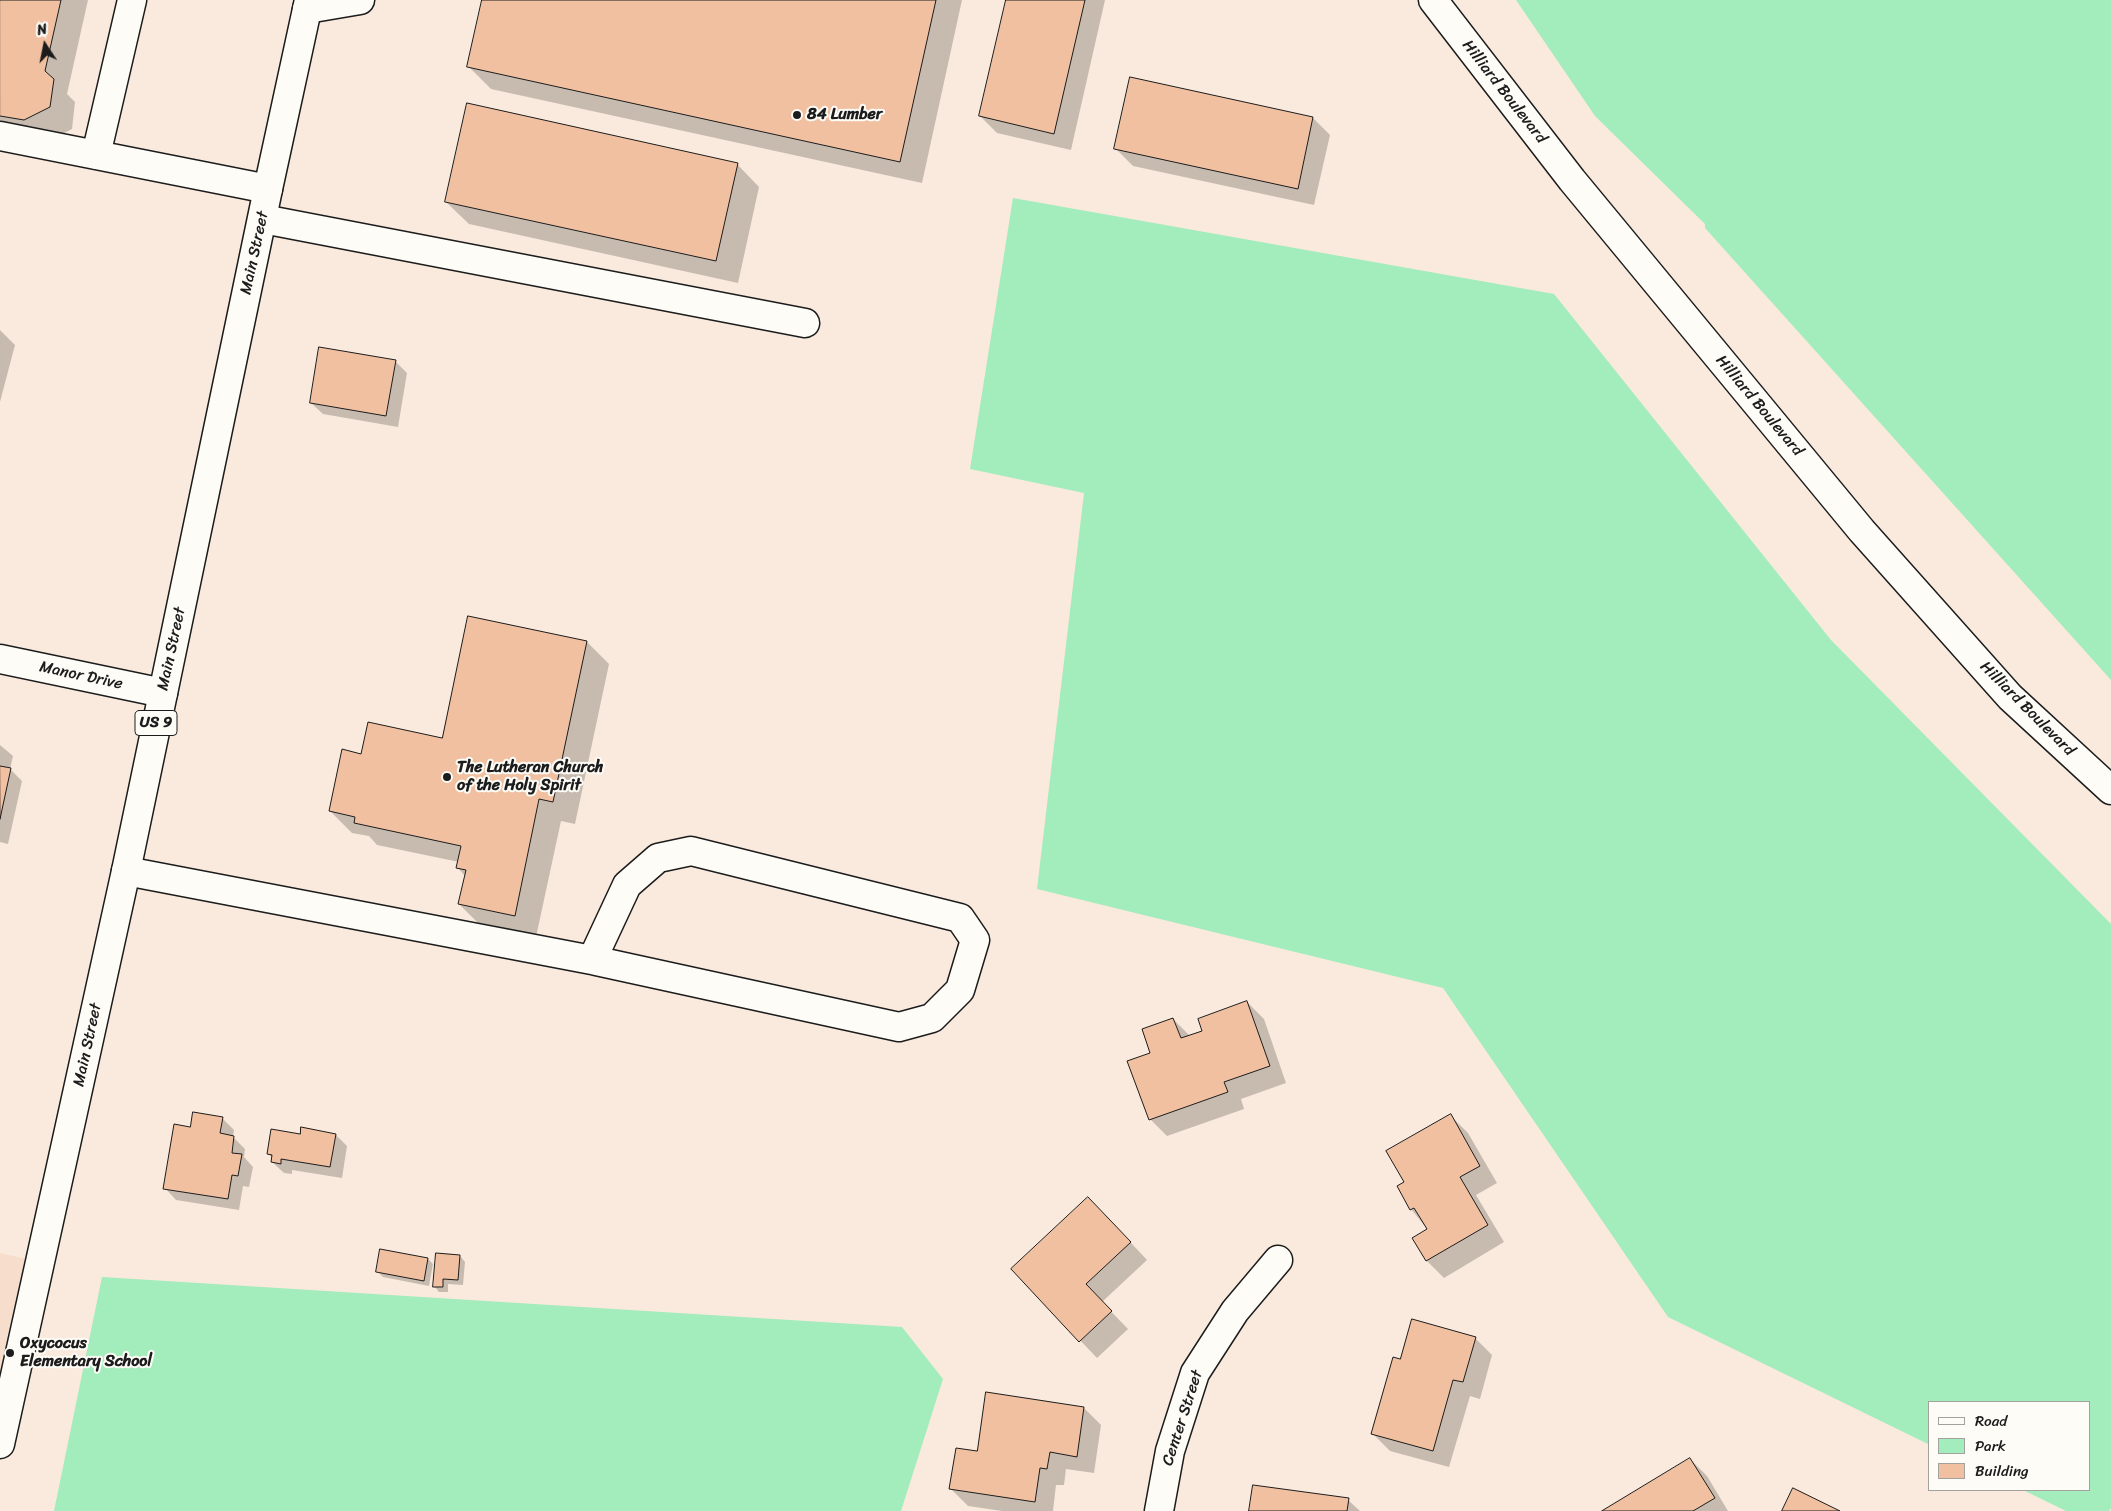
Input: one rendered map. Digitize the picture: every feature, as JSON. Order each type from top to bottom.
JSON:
[{"type":"main road","points":[[96,156],[132,0]]},
{"type":"main road","points":[[308,5],[360,0]]},
{"type":"main road","name":"Hilliard Boulevard","points":[[1433,0],[1572,180],[1862,531],[2010,697],[2111,790]]},
{"type":"main road","name":"Main Street","points":[[0,1444],[126,871],[308,5]]},
{"type":"main road","points":[[0,136],[268,189]]},
{"type":"main road","points":[[263,219],[805,323]]},
{"type":"main road","name":"Manor Drive","points":[[0,659],[162,693]]},
{"type":"main road","points":[[126,871],[592,960],[899,1027],[932,1018],[960,990],[974,940],[960,918],[691,851],[658,858],[627,885],[592,960]]},
{"type":"main road","name":"Center Street","points":[[1159,1511],[1170,1450],[1194,1373],[1235,1311],[1278,1260]]},
{"type":"shaded area","name":"Oxycocus Elementary School","points":[[0,1253],[40,1262],[0,1444]]},
{"type":"green space","points":[[1516,0],[2111,0],[2111,680],[1705,228],[1705,224],[1595,116]]},
{"type":"green space","points":[[1013,198],[1554,294],[1831,640],[2111,924],[2111,1508],[2109,1511],[2066,1511],[2025,1491],[2091,1491],[2091,1401],[1928,1401],[1928,1444],[1668,1317],[1443,988],[1037,889],[1084,493],[970,469]]},
{"type":"green space","points":[[102,1277],[902,1327],[943,1379],[901,1511],[54,1511]]},
{"type":"building","points":[[0,0],[61,0],[45,71],[54,79],[50,107],[24,120],[0,116]]},
{"type":"building","name":"84 Lumber","points":[[482,0],[936,0],[900,162],[467,67]]},
{"type":"building","points":[[1006,0],[1085,0],[1054,134],[979,116]]},
{"type":"building","points":[[1130,77],[1313,117],[1298,189],[1114,149]]},
{"type":"building","points":[[467,103],[738,163],[716,261],[445,202]]},
{"type":"building","points":[[319,347],[396,360],[386,416],[310,403]]},
{"type":"building","name":"The Lutheran Church of the Holy Spirit","points":[[468,616],[587,641],[553,802],[539,799],[515,916],[458,904],[466,870],[456,868],[461,846],[354,823],[355,817],[329,811],[342,749],[361,754],[368,722],[442,738]]},
{"type":"building","points":[[0,766],[11,768],[0,819]]},
{"type":"building","points":[[1247,1001],[1270,1066],[1224,1082],[1228,1092],[1149,1120],[1127,1061],[1150,1053],[1142,1029],[1173,1018],[1181,1038],[1202,1031],[1198,1019]]},
{"type":"building","points":[[193,1112],[223,1117],[220,1133],[234,1136],[232,1153],[242,1154],[238,1176],[232,1175],[228,1199],[163,1189],[174,1124],[190,1127]]},
{"type":"building","points":[[1451,1114],[1480,1166],[1460,1177],[1488,1225],[1426,1261],[1412,1238],[1427,1229],[1414,1208],[1410,1210],[1397,1186],[1404,1182],[1386,1151]]},
{"type":"building","points":[[301,1127],[336,1134],[330,1167],[281,1159],[281,1164],[271,1162],[272,1155],[267,1154],[271,1129],[300,1134]]},
{"type":"building","points":[[1088,1197],[1131,1242],[1086,1284],[1112,1311],[1079,1342],[1011,1269]]},
{"type":"building","points":[[380,1249],[428,1258],[424,1281],[376,1272]]},
{"type":"building","points":[[436,1253],[460,1255],[458,1280],[443,1279],[443,1287],[433,1287]]},
{"type":"building","points":[[1412,1319],[1476,1337],[1463,1382],[1453,1380],[1433,1451],[1371,1434],[1393,1357],[1400,1359]]},
{"type":"building","points":[[986,1392],[1084,1407],[1077,1457],[1050,1452],[1047,1469],[1040,1468],[1035,1502],[949,1489],[956,1448],[977,1451]]},
{"type":"building","points":[[1690,1458],[1715,1498],[1693,1511],[1602,1511]]},
{"type":"building","points":[[1253,1485],[1349,1498],[1347,1511],[1249,1511]]},
{"type":"building","points":[[1793,1488],[1840,1511],[1782,1511]]},
{"type":"place","name":"84 Lumber","points":[[797,115]]},
{"type":"place","name":"The Lutheran Church of the Holy Spirit","points":[[447,777]]},
{"type":"place","name":"Oxycocus Elementary School","points":[[10,1353]]}]
